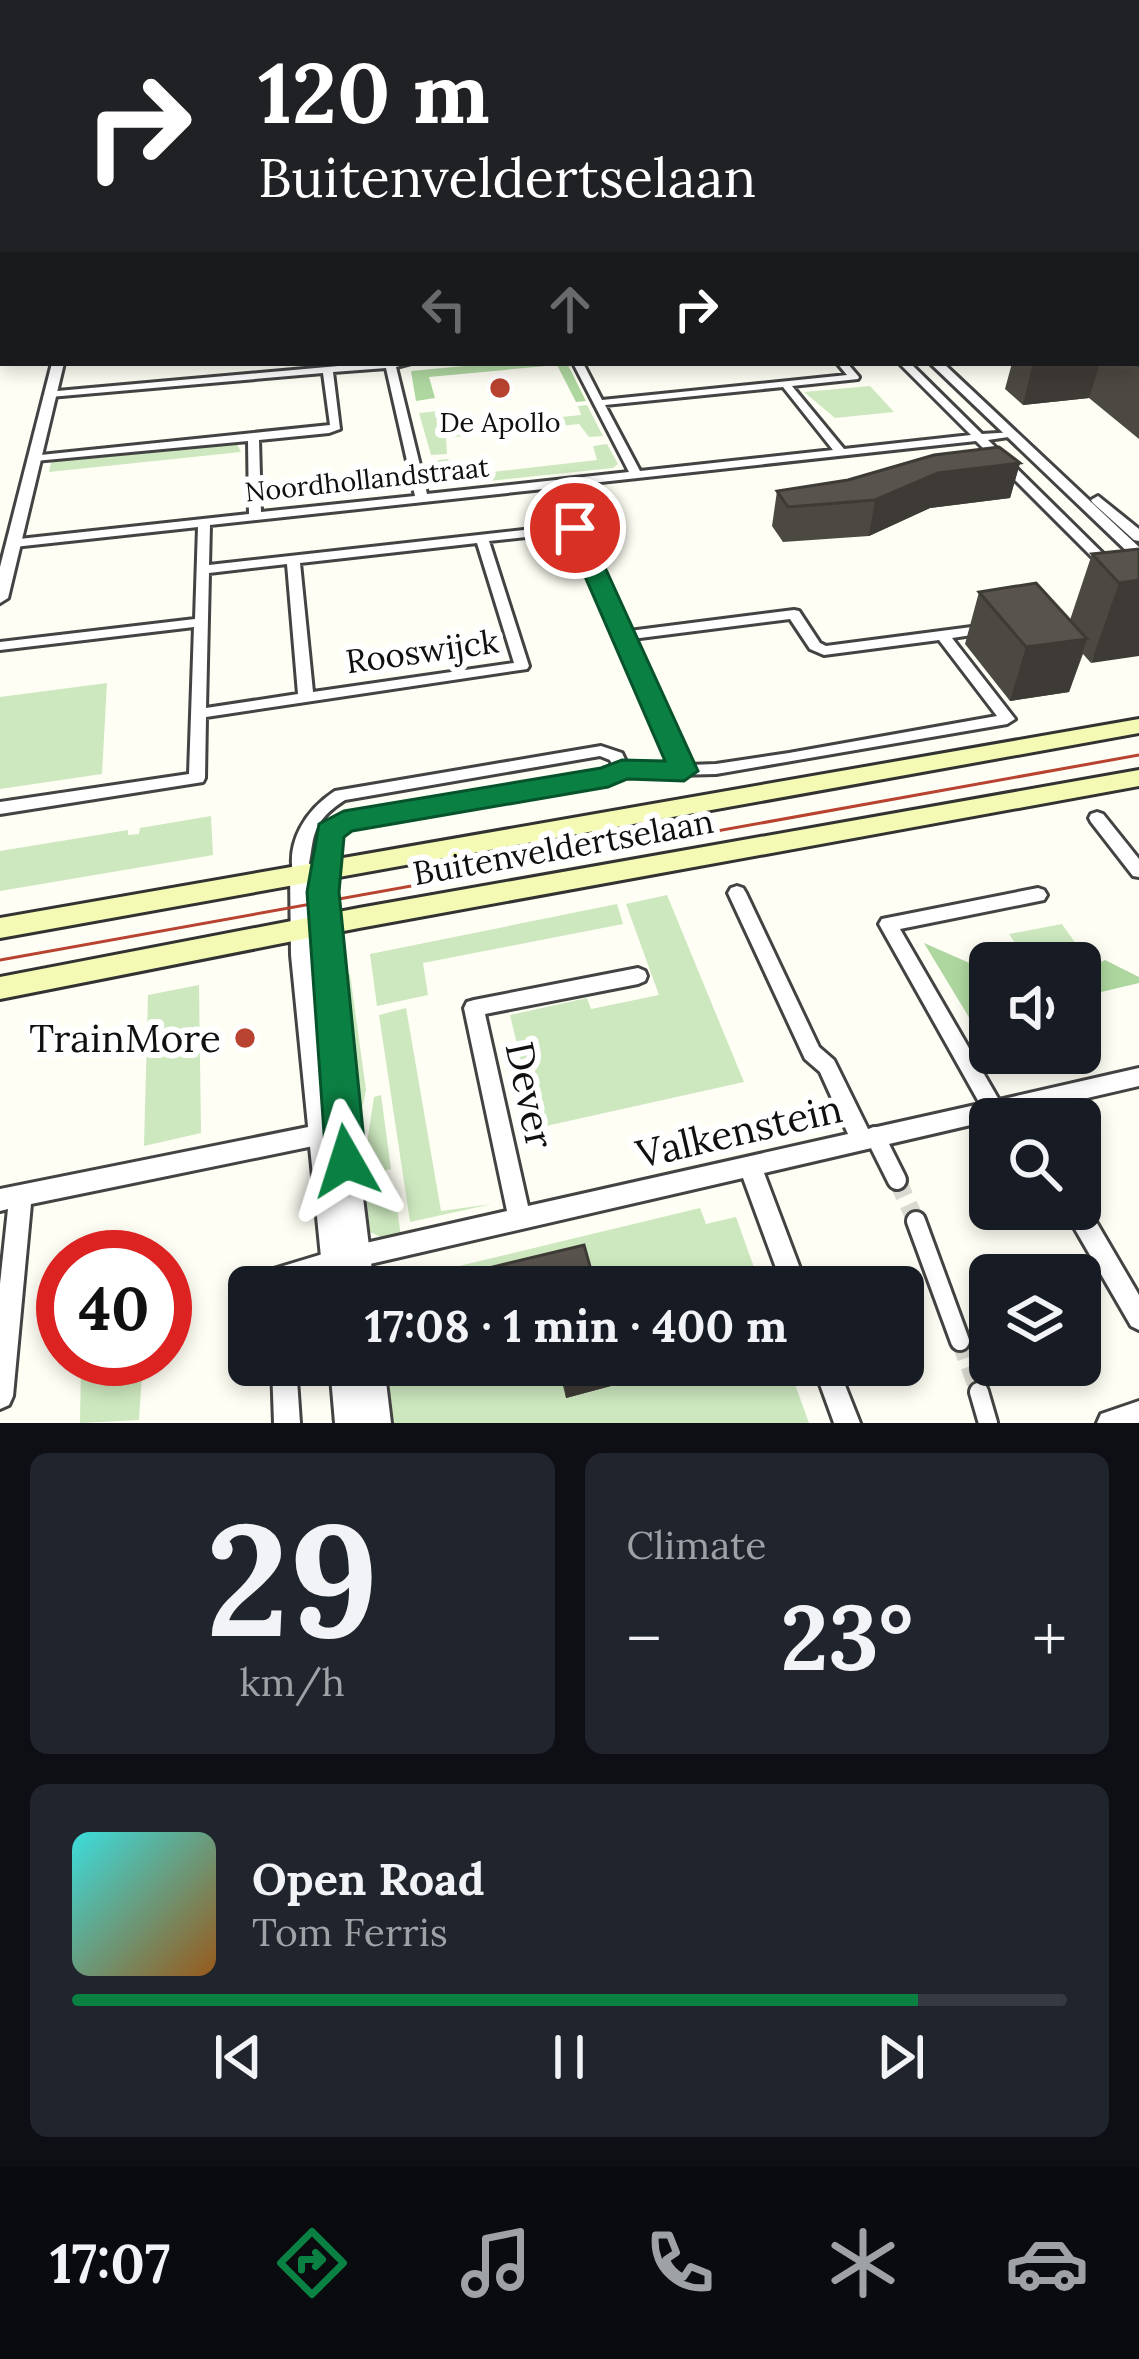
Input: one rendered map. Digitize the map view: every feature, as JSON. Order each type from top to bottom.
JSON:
[{"type":"main road","name":"Buitenveldertselaan","points":[[0,928],[1139,726]]},
{"type":"main road","name":"Buitenveldertselaan","points":[[0,988],[1139,778]]},
{"type":"street","points":[[0,598],[57,366]]},
{"type":"street","points":[[50,394],[369,366]]},
{"type":"street","points":[[390,366],[422,499]]},
{"type":"street","points":[[580,366],[636,474]]},
{"type":"street","points":[[599,403],[854,377],[845,366]]},
{"type":"street","points":[[907,366],[1139,596]]},
{"type":"street","points":[[939,366],[1139,555]]},
{"type":"street","points":[[954,366],[1139,537]]},
{"type":"street","points":[[34,458],[336,427],[328,370]]},
{"type":"street","points":[[786,385],[841,453]]},
{"type":"street","name":"Noordhollandstraat","points":[[14,543],[1011,434]]},
{"type":"street","points":[[253,437],[255,517]]},
{"type":"street","points":[[556,484],[684,771]]},
{"type":"street","points":[[0,808],[197,778],[203,522]]},
{"type":"street","points":[[201,570],[575,528]]},
{"type":"street","name":"Rooswijck","points":[[197,714],[522,666],[482,538]]},
{"type":"street","points":[[292,559],[306,698]]},
{"type":"street","points":[[622,636],[794,614],[814,646],[824,651],[1011,626]]},
{"type":"street","points":[[0,646],[200,622]]},
{"type":"street","name":"Buitenveldertselaan","points":[[312,871],[334,827],[383,815],[608,777],[622,770],[684,771],[1007,718],[943,635]]},
{"type":"street","name":"Buitenveldertselaan","points":[[312,871],[302,837],[316,813],[341,795],[602,751],[616,757],[622,770]]},
{"type":"street","name":"Buitenveldertselaan","points":[[379,788],[383,815]]},
{"type":"street","points":[[1097,818],[1139,871]]},
{"type":"street","points":[[312,871],[343,1266]]},
{"type":"street","points":[[737,893],[812,1053],[827,1066],[897,1180]]},
{"type":"street","points":[[1002,1098],[888,925],[1038,895]]},
{"type":"street","name":"Dever","points":[[520,1220],[474,1009],[638,976]]},
{"type":"street","name":"Valkenstein","points":[[1060,1098],[1139,1077]]},
{"type":"street","name":"Valkenstein","points":[[350,1266],[520,1220],[868,1137],[969,1119]]},
{"type":"street","points":[[0,1396],[11,1198],[333,1133]]},
{"type":"street","points":[[750,1166],[787,1266]]},
{"type":"street","points":[[916,1222],[960,1341]]},
{"type":"street","points":[[1088,1230],[1139,1318]]},
{"type":"street","points":[[285,1386],[287,1423]]},
{"type":"street","points":[[347,1386],[350,1423]]},
{"type":"street","points":[[372,1386],[376,1423]]},
{"type":"street","points":[[833,1386],[847,1423]]},
{"type":"street","points":[[979,1392],[988,1423]]},
{"type":"street","points":[[1109,1423],[1139,1414]]},
{"type":"green space","points":[[546,366],[429,377],[435,398],[416,401],[411,371]]},
{"type":"green space","points":[[558,366],[568,366],[586,401],[576,402]]},
{"type":"green space","points":[[870,386],[894,412],[835,418],[804,392]]},
{"type":"green space","points":[[587,405],[603,436],[589,437],[579,424],[446,438],[447,454],[431,455],[419,413],[439,411],[445,429],[581,415],[578,406]]},
{"type":"green space","points":[[235,440],[241,452],[49,472],[52,458]]},
{"type":"green space","points":[[607,444],[618,464],[613,468],[442,486],[431,461],[448,459],[458,476],[597,460],[593,446]]},
{"type":"green space","points":[[107,683],[102,774],[0,789],[0,697]]},
{"type":"green space","points":[[211,816],[213,855],[0,891],[0,851],[128,830],[128,835],[139,834],[140,828]]},
{"type":"green space","points":[[667,895],[744,1082],[537,1128],[510,1015],[587,998],[591,1009],[659,995],[626,904]]},
{"type":"green space","points":[[617,904],[623,924],[423,963],[428,995],[377,1006],[370,954]]},
{"type":"green space","points":[[1062,924],[1075,942],[1014,942],[1009,934]]},
{"type":"green space","points":[[924,943],[969,963],[969,1017]]},
{"type":"green space","points":[[1101,962],[1139,977],[1139,983],[1101,992]]},
{"type":"green space","points":[[350,974],[366,1090],[357,1132],[346,1050],[344,975]]},
{"type":"green space","points":[[199,985],[201,1133],[144,1146],[148,995]]},
{"type":"green space","points":[[406,1008],[441,1211],[492,1204],[410,1222],[379,1015]]},
{"type":"green space","points":[[381,1095],[391,1169],[362,1176],[374,1097]]},
{"type":"green space","points":[[394,1185],[401,1237],[387,1240],[368,1231],[364,1191]]},
{"type":"green space","points":[[700,1208],[706,1224],[736,1217],[754,1266],[459,1266]]},
{"type":"green space","points":[[81,1386],[141,1386],[139,1420],[80,1423]]},
{"type":"green space","points":[[383,1386],[796,1386],[809,1423],[387,1423]]},
{"type":"building","points":[[999,447],[1020,463],[938,473],[875,500],[788,507],[777,491],[848,480],[934,455]]},
{"type":"building","points":[[1139,549],[1139,580],[1119,583],[1092,554]]},
{"type":"building","points":[[1036,583],[1087,639],[1026,647],[979,592]]},
{"type":"building","points":[[584,1245],[590,1266],[497,1266]]},
{"type":"tunnel","points":[[897,1180],[916,1221]]},
{"type":"tunnel","points":[[960,1341],[979,1392]]},
{"type":"tram line","points":[[0,960],[1139,755]]},
{"type":"place","name":"De Apollo","points":[[500,388]]},
{"type":"place","name":"TrainMore","points":[[245,1038]]},
{"type":"route","points":[[346,1161],[323,892],[329,832],[344,822],[608,777],[622,770],[684,771],[575,528]]}]
